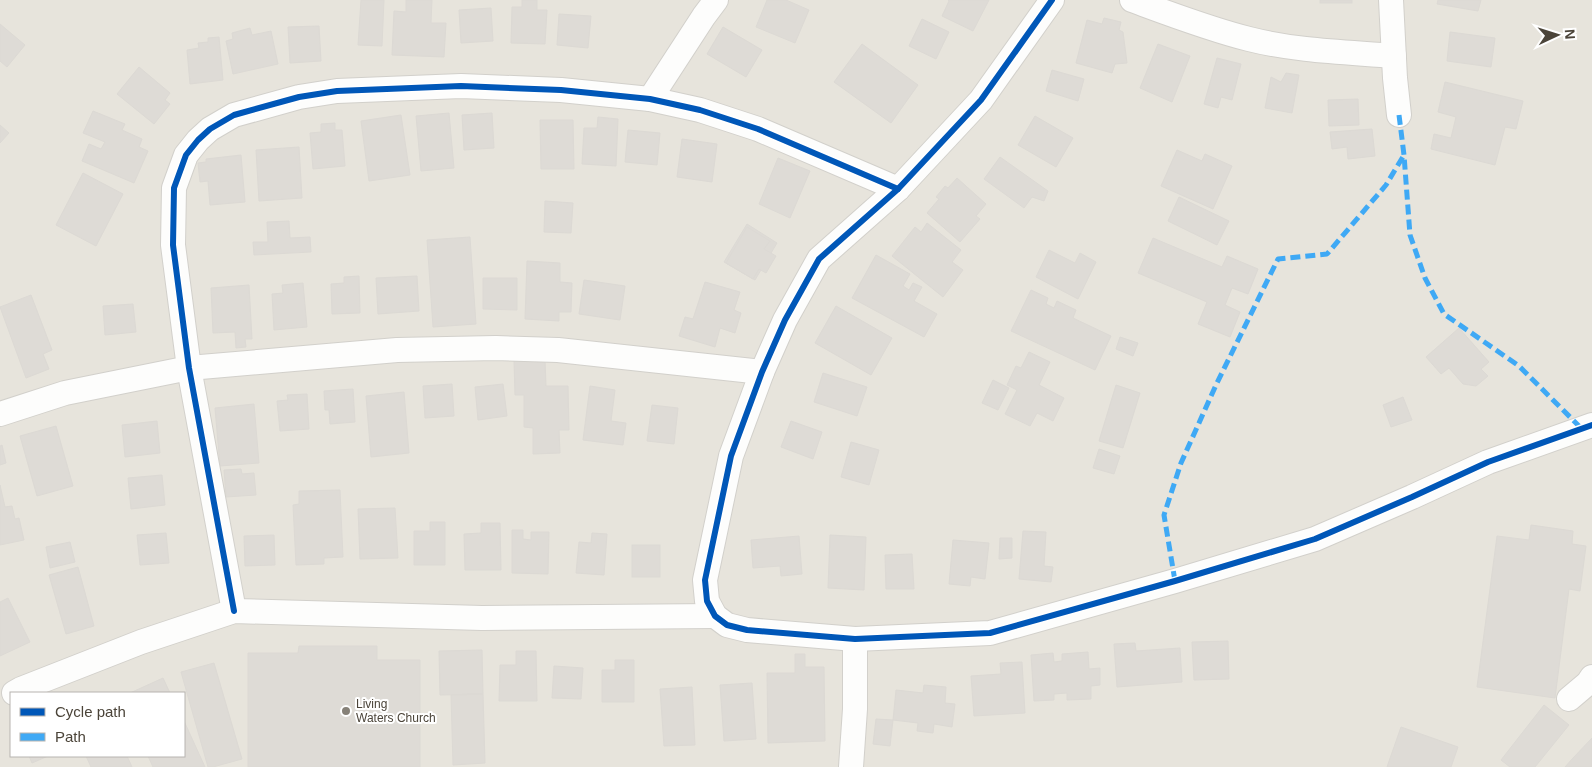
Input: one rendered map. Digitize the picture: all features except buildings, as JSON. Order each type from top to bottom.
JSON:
[{"type":"street","points":[[650,99],[716,0]]},
{"type":"street","points":[[1052,0],[981,100],[898,188],[819,259],[785,320],[762,372],[731,456],[705,580],[707,601],[715,616],[727,625],[747,630],[855,639],[990,633],[1315,539],[1488,462],[1592,424]]},
{"type":"street","points":[[1132,0],[1183,19],[1249,39],[1320,51],[1394,56]]},
{"type":"street","points":[[1391,0],[1399,115]]},
{"type":"street","points":[[234,611],[189,368],[173,245],[174,188],[186,155],[210,129],[234,115],[299,97],[337,91],[461,86],[561,90],[650,99],[700,110],[758,129],[898,188]]},
{"type":"street","points":[[0,414],[65,393],[189,368],[396,350],[496,348],[558,350],[762,372]]},
{"type":"street","points":[[16,692],[141,642],[234,611],[482,618],[715,616]]},
{"type":"street","points":[[851,767],[855,709],[855,639]]},
{"type":"street","points":[[1569,700],[1592,677]]},
{"type":"shaded area","points":[[0,0],[1592,0],[1592,767],[0,767]]},
{"type":"marked path","points":[[1399,115],[1410,235],[1425,278],[1444,314],[1519,366],[1581,428]]},
{"type":"marked path","points":[[1175,581],[1164,515],[1181,463],[1216,385],[1278,259],[1327,254],[1386,185],[1404,155]]},
{"type":"cycle path","points":[[1052,0],[981,100],[898,189],[819,259],[785,320],[762,372],[731,456],[705,580],[707,601],[715,616],[727,625],[747,630],[855,639],[990,633],[1315,539],[1488,462],[1592,425]]},
{"type":"cycle path","points":[[234,611],[189,368],[173,245],[174,188],[186,155],[210,129],[234,115],[299,97],[337,91],[461,86],[561,90],[650,99],[700,110],[758,129],[898,189]]},
{"type":"place","name":"Living Waters Church","points":[[346,711]]}]
